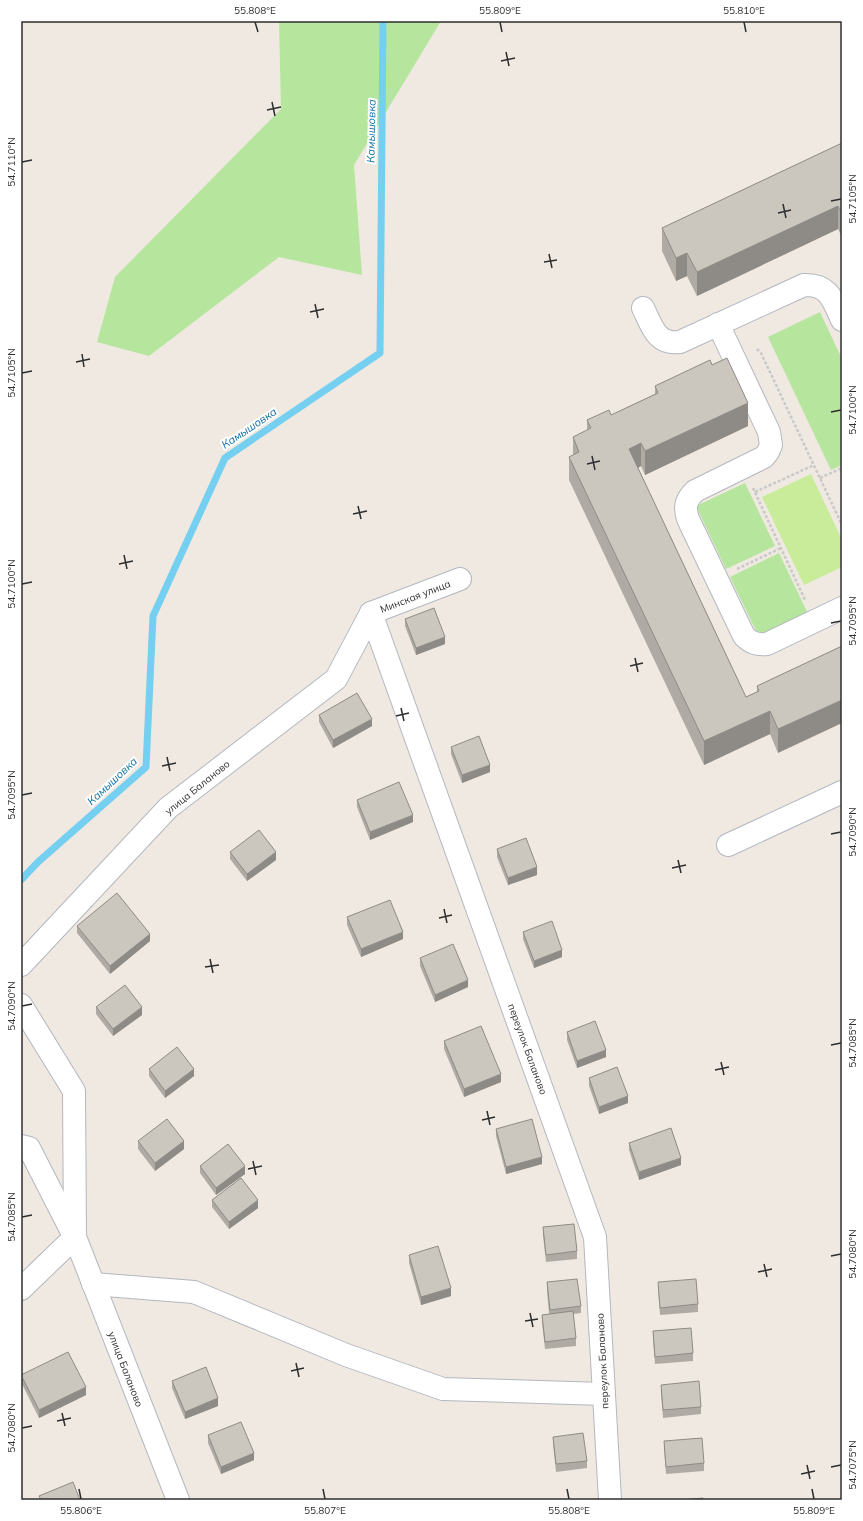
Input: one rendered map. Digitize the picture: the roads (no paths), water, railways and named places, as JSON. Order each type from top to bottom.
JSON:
[{"type":"street","points":[[643,308],[655,332],[663,340],[669,342],[680,342],[804,285],[817,286],[827,292],[832,298],[842,320]]},
{"type":"street","points":[[718,324],[771,439],[768,452],[764,457],[695,491],[688,498],[686,504],[688,519],[744,636],[754,643],[761,645],[767,644],[842,608]]},
{"type":"street","name":"Минская улица","points":[[371,613],[460,580]]},
{"type":"street","name":"улица Баланово","points":[[21,965],[168,808],[336,679],[371,613]]},
{"type":"street","name":"переулок Баланово","points":[[371,613],[595,1237],[610,1500]]},
{"type":"street","points":[[728,845],[842,792]]},
{"type":"street","name":"улица Баланово","points":[[21,1005],[74,1091],[75,1237]]},
{"type":"street","name":"улица Баланово","points":[[24,1147],[75,1237],[178,1500]]},
{"type":"street","points":[[21,1289],[75,1237]]},
{"type":"street","points":[[93,1284],[194,1292],[346,1355],[443,1390],[604,1394]]},
{"type":"waterway","name":"Камышовка","points":[[21,880],[38,862],[146,767],[153,616],[225,458],[380,353],[383,21]]}]
